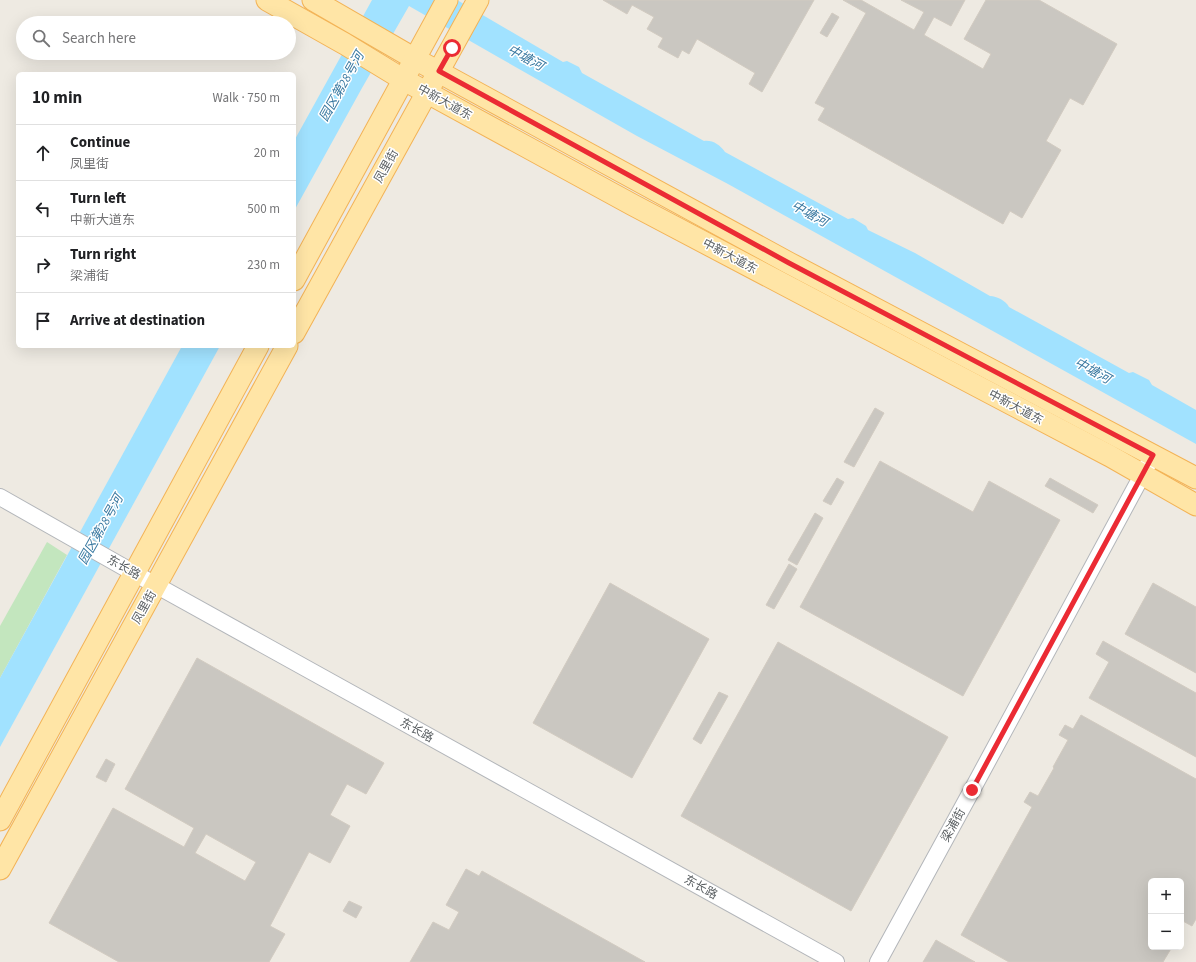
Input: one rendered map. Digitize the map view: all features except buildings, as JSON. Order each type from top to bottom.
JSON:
[{"type":"main road","name":"中新大道东","points":[[267,0],[295,16]]},
{"type":"main road","name":"中新大道东","points":[[313,0],[415,59],[789,263],[1196,478]]},
{"type":"main road","points":[[296,276],[447,0]]},
{"type":"main road","name":"凤里街","points":[[296,329],[478,0]]},
{"type":"main road","name":"中新大道东","points":[[296,16],[404,80],[633,205],[1110,456],[1196,505]]},
{"type":"main road","points":[[0,820],[257,348]]},
{"type":"main road","name":"凤里街","points":[[0,869],[286,348]]},
{"type":"street","name":"梁浦街","points":[[878,962],[1153,455]]},
{"type":"street","name":"东长路","points":[[0,497],[836,962]]},
{"type":"green space","points":[[47,542],[67,555],[0,678],[0,626]]},
{"type":"water","points":[[372,0],[457,0],[563,62],[567,61],[579,67],[582,73],[704,141],[710,141],[716,144],[725,152],[848,219],[853,218],[866,226],[868,230],[915,253],[990,296],[1001,299],[1009,307],[1129,373],[1133,372],[1149,380],[1152,385],[1196,410],[1196,444],[728,184],[637,136],[409,6],[296,207],[296,137]]},
{"type":"water","name":"园区第28号河","points":[[181,348],[219,348],[0,747],[0,678]]},
{"type":"route","points":[[452,48],[439,71],[789,263],[1153,455],[972,790]]},
{"type":"water label","name":"中塘河","points":[[526,57]]},
{"type":"water label","name":"中塘河","points":[[810,213]]},
{"type":"water label","name":"中塘河","points":[[1093,370]]}]
